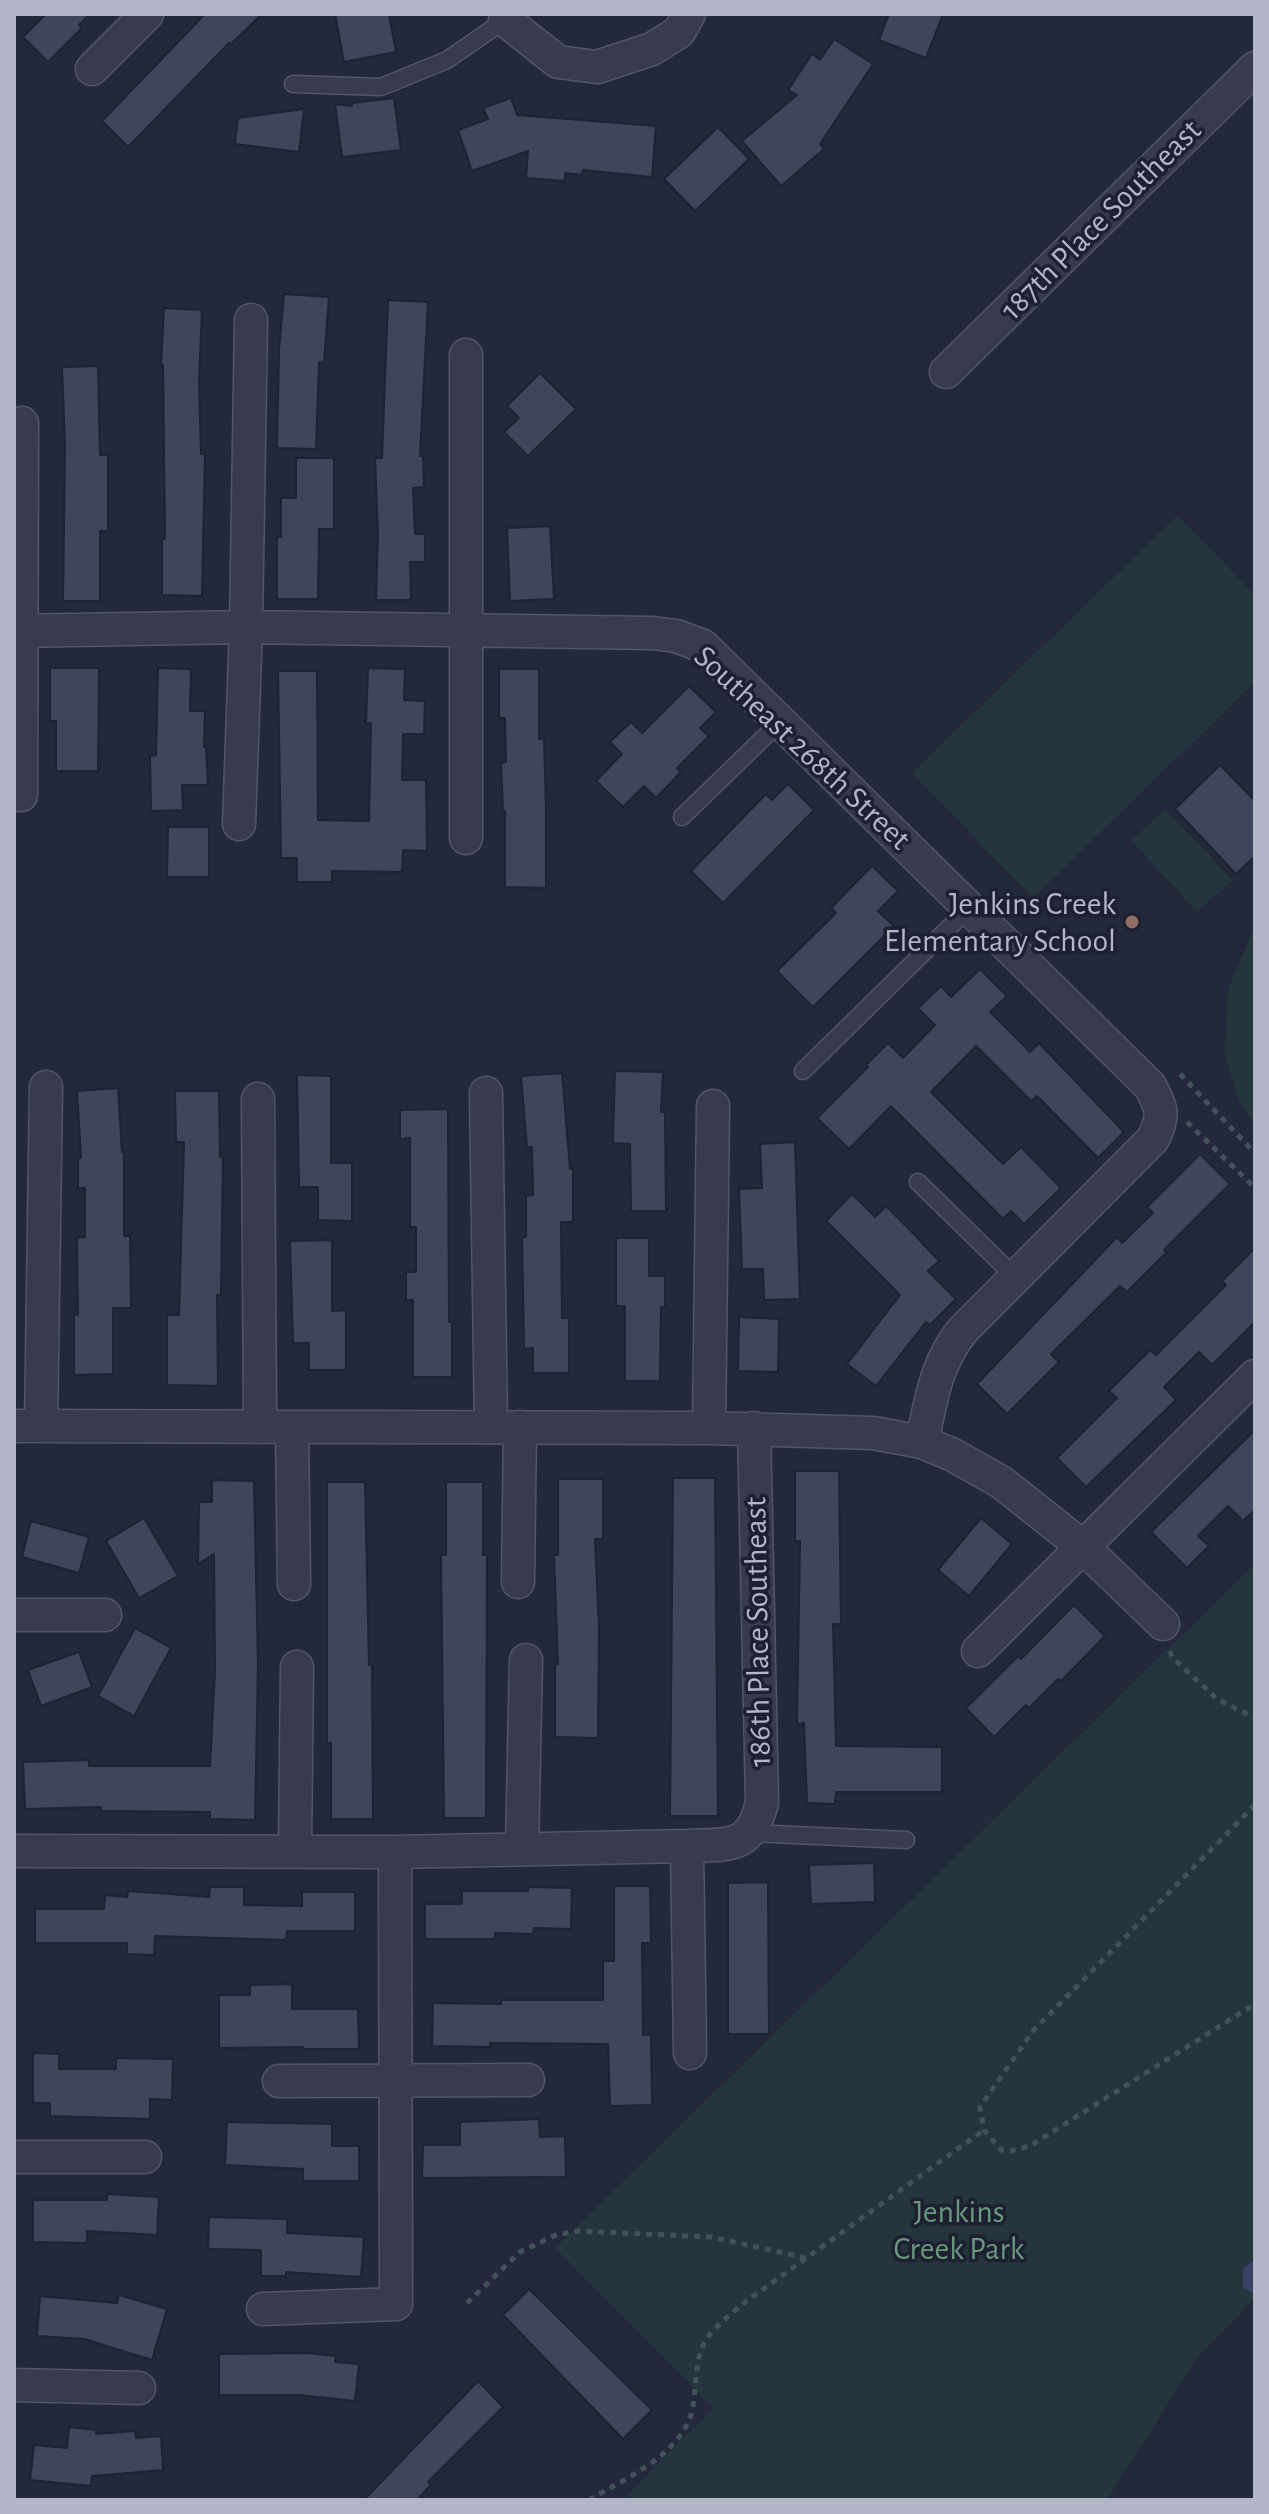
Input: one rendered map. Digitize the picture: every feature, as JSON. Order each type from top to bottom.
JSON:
[{"type":"street","points":[[92,69],[147,14]]},
{"type":"street","points":[[505,20],[558,62],[597,67],[652,49],[679,32],[689,14]]},
{"type":"street","name":"187th Place Southeast","points":[[946,372],[1255,68]]},
{"type":"street","points":[[239,824],[251,320]]},
{"type":"street","points":[[466,355],[466,838]]},
{"type":"street","points":[[21,795],[18,631],[22,423]]},
{"type":"street","name":"Southeast 268th Street","points":[[18,631],[246,627],[653,633],[676,636],[703,646],[1150,1086],[1161,1107],[1162,1121]]},
{"type":"street","points":[[46,1087],[28,1426],[754,1428],[873,1433],[922,1442],[953,1455],[1001,1482],[1083,1547],[1163,1624]]},
{"type":"street","points":[[486,1093],[505,1427],[518,1582]]},
{"type":"street","points":[[258,1099],[260,1427]]},
{"type":"street","points":[[709,1428],[713,1106]]},
{"type":"street","points":[[922,1442],[937,1375],[947,1350],[962,1331],[1153,1139],[1162,1121]]},
{"type":"street","points":[[978,1651],[1255,1376]]},
{"type":"street","points":[[292,1427],[294,1584]]},
{"type":"street","name":"186th Place Southeast","points":[[750,1833],[762,1802],[754,1428]]},
{"type":"street","points":[[14,1615],[105,1615]]},
{"type":"street","points":[[522,1848],[526,1660]]},
{"type":"street","points":[[295,1850],[297,1667]]},
{"type":"street","points":[[14,1851],[395,1852],[687,1846],[733,1844],[750,1833]]},
{"type":"street","points":[[687,1846],[690,2053]]},
{"type":"street","points":[[263,2309],[396,2304],[395,1852]]},
{"type":"street","points":[[279,2081],[528,2080]]},
{"type":"street","points":[[14,2157],[145,2157]]},
{"type":"street","points":[[14,2385],[139,2388]]},
{"type":"lane","points":[[293,84],[381,87],[447,60],[505,20]]},
{"type":"lane","points":[[682,817],[780,722]]},
{"type":"lane","points":[[803,1071],[969,908]]},
{"type":"lane","points":[[918,1182],[1015,1277]]},
{"type":"lane","points":[[750,1833],[906,1840]]},
{"type":"path","points":[[1150,1086],[1172,1066],[1255,1153]]},
{"type":"path","points":[[1162,1121],[1186,1121],[1255,1188]]},
{"type":"path","points":[[1163,1624],[1172,1657],[1217,1699],[1255,1718]]},
{"type":"path","points":[[1255,1805],[1033,2031],[980,2107],[984,2130],[1001,2150],[1030,2146],[1255,2004]]},
{"type":"path","points":[[589,2500],[659,2457],[677,2438],[690,2416],[702,2346],[744,2303],[984,2130]]},
{"type":"path","points":[[467,2303],[520,2252],[556,2235],[579,2231],[712,2237],[806,2258]]},
{"type":"green space","points":[[1178,515],[1255,595],[1255,682],[1033,898],[912,773]]},
{"type":"green space","points":[[1165,809],[1232,880],[1198,912],[1131,841]]},
{"type":"green space","points":[[1255,925],[1255,1124],[1240,1104],[1225,1056],[1228,989]]},
{"type":"green space","name":"Jenkins Creek Park","points":[[1255,1564],[1255,2298],[1199,2355],[1107,2500],[622,2500],[713,2408],[555,2248]]},
{"type":"water","points":[[1255,2259],[1255,2294],[1243,2288],[1243,2269]]},
{"type":"building","points":[[46,14],[90,14],[79,25],[82,28],[48,62],[23,37]]},
{"type":"building","points":[[205,14],[262,14],[229,43],[128,147],[102,121]]},
{"type":"building","points":[[335,14],[389,14],[396,52],[344,62]]},
{"type":"building","points":[[889,14],[943,14],[926,58],[879,40]]},
{"type":"building","points":[[834,39],[873,64],[820,144],[824,149],[781,186],[742,141],[797,95],[788,90],[812,54],[820,60]]},
{"type":"building","points":[[394,98],[401,150],[342,157],[335,104],[352,106],[352,103]]},
{"type":"building","points":[[511,98],[517,115],[656,126],[652,177],[583,170],[582,175],[565,173],[565,181],[526,178],[528,151],[472,171],[458,130],[488,119],[483,108]]},
{"type":"building","points":[[304,109],[299,152],[235,144],[238,118]]},
{"type":"building","points":[[718,127],[749,159],[695,211],[664,179]]},
{"type":"building","points":[[284,294],[329,297],[324,363],[319,362],[316,449],[277,448],[279,350]]},
{"type":"building","points":[[388,300],[428,302],[420,456],[423,456],[424,487],[413,488],[415,534],[425,534],[425,562],[410,562],[411,600],[376,600],[378,534],[375,458],[382,458]]},
{"type":"building","points":[[164,308],[202,310],[199,382],[201,454],[205,454],[202,596],[162,595],[162,539],[165,539],[161,365]]},
{"type":"building","points":[[98,366],[100,455],[108,455],[108,531],[100,531],[100,601],[63,601],[65,445],[62,367]]},
{"type":"building","points":[[540,373],[576,409],[528,456],[504,432],[519,418],[507,406]]},
{"type":"building","points":[[296,458],[334,458],[334,529],[319,529],[318,599],[277,599],[277,537],[281,537],[281,498],[296,498]]},
{"type":"building","points":[[550,526],[554,599],[510,601],[507,528]]},
{"type":"building","points":[[50,668],[99,668],[98,771],[56,771],[56,721],[50,721]]},
{"type":"building","points":[[158,668],[191,669],[190,711],[205,711],[204,747],[208,785],[182,785],[183,810],[151,811],[150,756],[156,755]]},
{"type":"building","points":[[368,668],[405,669],[404,700],[425,701],[424,734],[403,734],[402,780],[426,780],[427,851],[403,850],[402,872],[332,871],[332,882],[297,882],[297,858],[281,858],[278,671],[317,671],[318,820],[369,821],[371,723],[366,723]]},
{"type":"building","points":[[499,669],[539,669],[539,739],[544,738],[546,888],[505,887],[505,811],[501,763],[506,762],[505,718],[499,718]]},
{"type":"building","points":[[689,686],[716,712],[700,728],[709,736],[677,768],[681,772],[656,798],[644,786],[623,807],[596,781],[622,754],[610,742],[631,722],[642,733]]},
{"type":"building","points":[[1220,765],[1255,801],[1255,856],[1236,874],[1175,809]]},
{"type":"building","points":[[788,784],[814,810],[723,903],[691,871],[766,794],[772,800]]},
{"type":"building","points":[[168,827],[209,827],[209,877],[167,877]]},
{"type":"building","points":[[872,866],[898,891],[878,911],[894,926],[813,1007],[777,971],[836,913],[831,908]]},
{"type":"building","points":[[980,969],[1007,996],[990,1012],[1030,1052],[1039,1043],[1124,1132],[1098,1158],[1037,1096],[1031,1101],[976,1046],[931,1092],[1003,1164],[1021,1147],[1061,1188],[1024,1224],[1011,1211],[1003,1219],[891,1106],[849,1149],[817,1118],[888,1043],[903,1058],[935,1025],[918,1008],[941,986],[951,997]]},
{"type":"building","points":[[615,1071],[663,1072],[661,1112],[665,1112],[666,1211],[631,1211],[630,1144],[613,1143]]},
{"type":"building","points":[[562,1073],[570,1169],[573,1169],[573,1222],[561,1222],[562,1318],[569,1318],[569,1373],[533,1373],[533,1348],[524,1349],[522,1237],[526,1237],[526,1196],[533,1195],[532,1147],[527,1147],[521,1076]]},
{"type":"building","points":[[297,1075],[331,1076],[331,1163],[352,1163],[352,1221],[318,1220],[318,1187],[299,1187]]},
{"type":"building","points":[[118,1088],[124,1152],[124,1236],[130,1236],[131,1308],[113,1308],[113,1374],[74,1375],[74,1314],[78,1315],[77,1238],[85,1237],[85,1188],[78,1188],[78,1158],[81,1158],[77,1091]]},
{"type":"building","points":[[175,1091],[219,1091],[220,1157],[223,1157],[221,1295],[217,1295],[218,1386],[167,1385],[167,1315],[179,1315],[184,1142],[176,1142]]},
{"type":"building","points":[[448,1109],[452,1377],[413,1377],[413,1300],[406,1300],[406,1272],[416,1272],[416,1227],[410,1227],[410,1138],[400,1139],[400,1110]]},
{"type":"building","points":[[795,1142],[800,1299],[764,1300],[763,1269],[742,1269],[739,1189],[762,1188],[760,1144]]},
{"type":"building","points":[[1200,1154],[1230,1184],[1127,1292],[1120,1286],[1051,1354],[1059,1362],[1007,1414],[977,1384],[1117,1237],[1122,1243],[1153,1213],[1147,1207]]},
{"type":"building","points":[[852,1194],[875,1217],[886,1206],[911,1231],[939,1261],[928,1271],[956,1299],[930,1325],[926,1322],[876,1386],[847,1364],[900,1295],[826,1221]]},
{"type":"building","points":[[616,1238],[649,1238],[649,1276],[665,1276],[665,1307],[661,1307],[660,1381],[625,1381],[625,1306],[616,1306]]},
{"type":"building","points":[[332,1240],[332,1311],[346,1310],[346,1370],[309,1370],[309,1343],[293,1343],[290,1241]]},
{"type":"building","points":[[1255,1248],[1255,1322],[1212,1365],[1199,1352],[1164,1387],[1176,1400],[1086,1487],[1057,1458],[1117,1398],[1109,1391],[1150,1350],[1156,1355],[1226,1285],[1222,1281]]},
{"type":"building","points":[[739,1317],[779,1319],[778,1372],[738,1371]]},
{"type":"building","points":[[1255,1430],[1255,1510],[1243,1521],[1228,1506],[1198,1536],[1209,1546],[1187,1568],[1151,1532]]},
{"type":"building","points":[[795,1471],[839,1471],[841,1624],[833,1624],[836,1746],[942,1747],[942,1792],[836,1792],[835,1804],[807,1803],[804,1723],[797,1724],[800,1541],[795,1541]]},
{"type":"building","points":[[673,1478],[715,1478],[718,1816],[670,1816]]},
{"type":"building","points":[[558,1479],[603,1479],[603,1539],[595,1539],[599,1628],[598,1738],[555,1737],[555,1664],[558,1664],[554,1555],[558,1555]]},
{"type":"building","points":[[212,1480],[254,1481],[258,1664],[255,1820],[210,1819],[210,1812],[101,1811],[101,1807],[25,1809],[23,1762],[89,1760],[89,1766],[210,1766],[215,1671],[214,1554],[198,1564],[199,1502],[212,1502]]},
{"type":"building","points":[[327,1482],[365,1482],[369,1665],[372,1665],[373,1819],[331,1819],[331,1743],[327,1743]]},
{"type":"building","points":[[446,1482],[483,1482],[483,1555],[487,1555],[486,1818],[444,1818],[441,1555],[446,1555]]},
{"type":"building","points":[[144,1518],[178,1576],[139,1598],[106,1541]]},
{"type":"building","points":[[981,1518],[1012,1544],[969,1596],[938,1570]]},
{"type":"building","points":[[31,1521],[89,1537],[79,1573],[22,1557]]},
{"type":"building","points":[[1074,1605],[1105,1636],[1061,1681],[1058,1679],[1029,1708],[1026,1705],[994,1737],[966,1708],[1018,1656],[1021,1659]]},
{"type":"building","points":[[135,1628],[171,1648],[134,1716],[98,1696]]},
{"type":"building","points":[[79,1652],[92,1687],[41,1706],[28,1670]]},
{"type":"building","points":[[874,1863],[875,1902],[811,1904],[809,1865]]},
{"type":"building","points":[[768,1882],[769,2034],[728,2034],[728,1883]]},
{"type":"building","points":[[614,1886],[650,1886],[651,1943],[642,1943],[643,2035],[651,2034],[652,2105],[610,2106],[608,2044],[432,2046],[433,2003],[603,2000],[603,1961],[614,1961]]},
{"type":"building","points":[[210,1887],[244,1887],[244,1905],[302,1906],[302,1892],[355,1892],[355,1931],[287,1931],[286,1940],[155,1936],[154,1955],[127,1954],[127,1943],[35,1943],[35,1909],[104,1909],[105,1895],[127,1897],[128,1891],[209,1897]]},
{"type":"building","points":[[528,1887],[572,1888],[571,1929],[534,1928],[533,1934],[495,1933],[495,1939],[425,1939],[425,1904],[462,1904],[462,1891],[528,1891]]},
{"type":"building","points":[[292,1984],[292,2009],[358,2009],[359,2049],[219,2048],[219,1995],[250,1995],[250,1985]]},
{"type":"building","points":[[33,2053],[59,2054],[59,2069],[116,2069],[116,2058],[173,2059],[172,2100],[150,2099],[150,2119],[50,2116],[50,2103],[33,2103]]},
{"type":"building","points":[[539,2119],[540,2137],[565,2136],[566,2177],[422,2178],[423,2145],[460,2145],[460,2122]]},
{"type":"building","points":[[227,2122],[332,2124],[332,2146],[359,2146],[359,2181],[303,2181],[303,2169],[225,2165]]},
{"type":"building","points":[[107,2194],[159,2197],[157,2235],[87,2231],[87,2243],[33,2242],[33,2200],[107,2200]]},
{"type":"building","points":[[209,2217],[287,2219],[287,2233],[364,2237],[361,2277],[286,2272],[286,2276],[261,2276],[261,2250],[208,2249]]},
{"type":"building","points":[[529,2289],[652,2410],[623,2439],[503,2315]]},
{"type":"building","points":[[119,2295],[167,2309],[152,2360],[84,2339],[37,2336],[40,2296],[117,2303]]},
{"type":"building","points":[[307,2353],[336,2356],[335,2362],[359,2364],[355,2401],[299,2395],[219,2395],[219,2354]]},
{"type":"building","points":[[478,2381],[503,2407],[428,2482],[431,2485],[417,2500],[364,2500]]},
{"type":"building","points":[[69,2427],[96,2430],[96,2434],[135,2431],[136,2438],[161,2436],[163,2470],[92,2476],[91,2486],[30,2480],[34,2445],[67,2448]]},
{"type":"place","name":"Jenkins Creek Elementary School","points":[[1132,922]]}]
